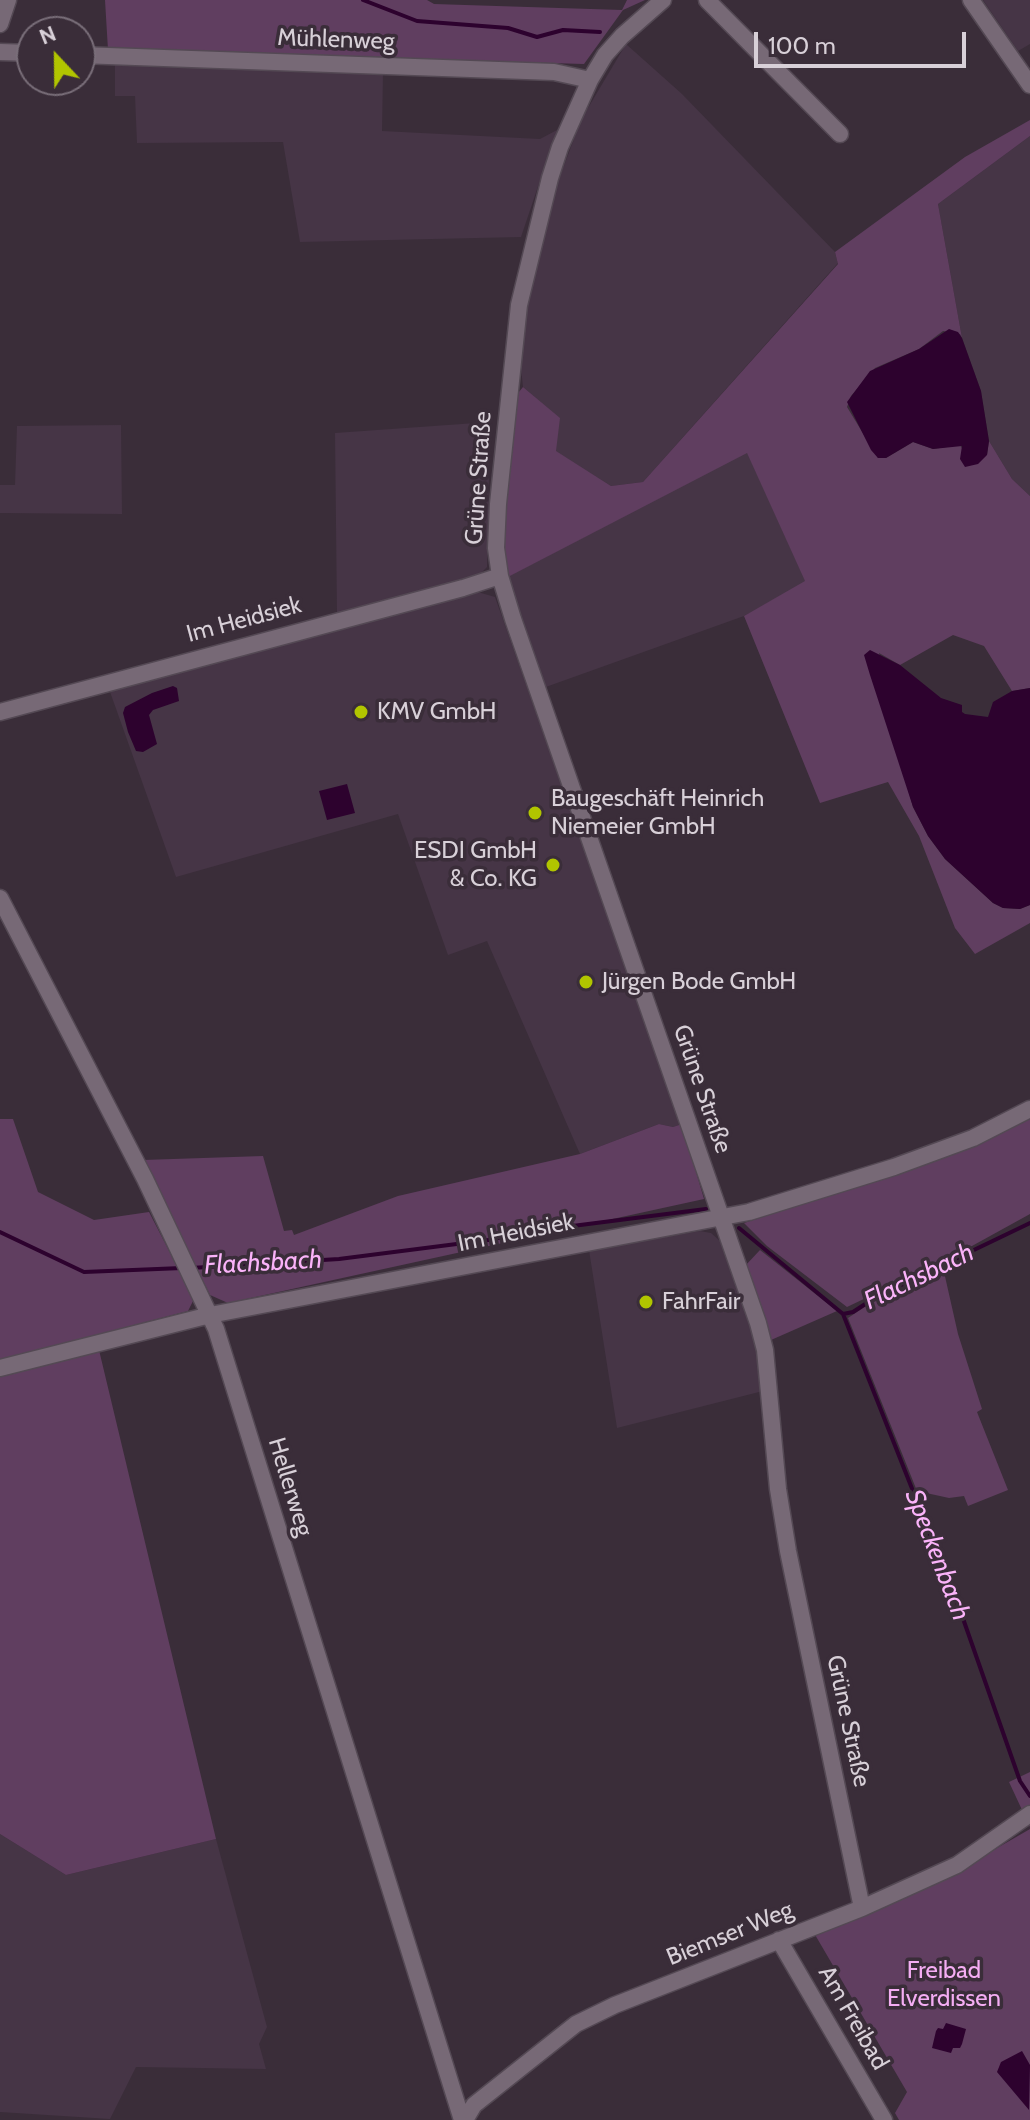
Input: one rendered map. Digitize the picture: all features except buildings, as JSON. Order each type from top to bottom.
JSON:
[{"type":"street","points":[[0,24],[8,0]]},
{"type":"street","name":"Grüne Straße","points":[[663,0],[622,36],[590,80],[557,158],[519,305],[496,548],[500,576],[538,694],[758,1323],[765,1350],[778,1489],[788,1551],[862,1908]]},
{"type":"street","points":[[707,0],[840,134]]},
{"type":"street","points":[[971,0],[1030,85]]},
{"type":"street","name":"Mühlenweg","points":[[96,56],[554,72],[590,80]]},
{"type":"street","name":"Im Heidsiek","points":[[0,712],[500,576]]},
{"type":"street","name":"Hellerweg","points":[[0,898],[210,1315],[463,2120]]},
{"type":"street","name":"Im Heidsiek","points":[[0,1368],[210,1315],[721,1218],[894,1167],[973,1138],[1030,1109]]},
{"type":"street","name":"Biemser Weg","points":[[463,2120],[474,2105],[576,2024],[615,2005],[862,1908],[957,1865],[1030,1814]]},
{"type":"street","name":"Am Freibad","points":[[779,1940],[884,2120]]},
{"type":"shaded area","points":[[983,0],[1030,0],[1030,44],[1018,51]]},
{"type":"shaded area","points":[[626,44],[682,94],[835,252],[838,263],[643,482],[611,486],[555,451],[559,418],[523,387],[519,350],[529,286],[558,181],[582,118]]},
{"type":"shaded area","points":[[115,64],[383,74],[382,131],[540,139],[557,130],[521,237],[300,242],[283,142],[137,143],[135,96],[115,96]]},
{"type":"shaded area","points":[[1030,136],[1030,496],[1012,479],[989,441],[981,391],[962,338],[938,204]]},
{"type":"shaded area","points":[[949,329],[958,332],[962,338],[981,391],[989,441],[987,455],[978,464],[965,467],[960,459],[962,446],[933,449],[913,442],[886,458],[878,458],[847,402],[870,371],[919,349]]},
{"type":"shaded area","points":[[490,422],[487,567],[475,579],[337,615],[335,433]]},
{"type":"shaded area","points":[[121,425],[122,514],[0,513],[0,485],[15,485],[17,426]]},
{"type":"shaded area","points":[[747,452],[806,582],[744,616],[543,688],[505,578]]},
{"type":"shaded area","points":[[474,591],[495,597],[682,1124],[673,1127],[659,1124],[580,1154],[487,941],[448,955],[398,814],[176,877],[109,689]]},
{"type":"shaded area","points":[[870,650],[900,665],[941,698],[962,705],[965,714],[988,717],[993,702],[1012,691],[1030,688],[1030,905],[1020,909],[1003,908],[993,903],[945,859],[928,836],[913,807],[870,675],[864,655]]},
{"type":"shaded area","points":[[173,686],[177,688],[179,701],[153,710],[149,715],[157,744],[143,752],[136,751],[123,713],[125,707]]},
{"type":"shaded area","points":[[347,784],[355,813],[327,820],[319,791]]},
{"type":"shaded area","points":[[700,1231],[711,1233],[720,1241],[759,1353],[763,1391],[617,1428],[589,1250]]},
{"type":"shaded area","points":[[0,1834],[66,1875],[216,1839],[267,2027],[259,2044],[266,2069],[136,2067],[110,2119],[0,2112]]},
{"type":"shaded area","points":[[946,2023],[966,2029],[960,2048],[953,2048],[951,2053],[932,2048],[936,2031],[943,2029]]},
{"type":"shaded area","points":[[1022,2051],[1030,2065],[1029,2110],[997,2072],[1001,2062]]},
{"type":"green space","points":[[105,0],[427,0],[434,4],[622,10],[627,0],[645,0],[623,10],[584,64],[108,50]]},
{"type":"green space","points":[[1030,120],[1030,136],[938,204],[962,338],[960,334],[943,331],[919,349],[875,368],[851,396],[847,407],[878,458],[886,458],[913,442],[933,449],[960,445],[963,450],[987,455],[989,441],[1012,479],[1030,496],[1030,688],[1012,691],[984,646],[953,635],[900,665],[879,653],[906,782],[913,807],[928,836],[945,859],[993,903],[1003,908],[1020,909],[1030,905],[1030,923],[975,954],[955,928],[919,836],[888,782],[820,803],[744,616],[805,581],[747,453],[506,578],[502,547],[514,398],[523,387],[560,418],[556,451],[611,486],[643,482],[838,264],[835,252],[965,157]]},
{"type":"green space","points":[[0,1119],[13,1119],[38,1192],[94,1220],[149,1212],[194,1299],[188,1311],[0,1360]]},
{"type":"green space","points":[[1030,1119],[1030,1214],[952,1257],[847,1307],[767,1246],[744,1223],[929,1163],[977,1145]]},
{"type":"green space","points":[[659,1124],[673,1127],[682,1124],[704,1199],[228,1303],[210,1295],[143,1160],[263,1156],[284,1231],[292,1230],[294,1235],[398,1196],[580,1154]]},
{"type":"green space","points":[[760,1250],[837,1311],[771,1340],[745,1266]]},
{"type":"green space","points":[[944,1272],[958,1334],[982,1409],[977,1412],[1008,1490],[968,1506],[964,1496],[949,1498],[917,1491],[848,1318],[875,1300],[896,1291],[897,1294]]},
{"type":"green space","points":[[99,1350],[216,1839],[66,1875],[0,1834],[0,1376]]},
{"type":"green space","points":[[1030,1772],[1030,1827],[1009,1782]]},
{"type":"green space","name":"Freibad Elverdissen","points":[[1030,1829],[1030,2120],[899,2120],[895,2113],[907,2092],[814,1933],[959,1870]]},
{"type":"waterway","points":[[363,0],[417,21],[508,28],[537,37],[563,30],[600,32]]},
{"type":"waterway","name":"Flachsbach","points":[[541,1230],[706,1209]]},
{"type":"waterway","name":"Flachsbach","points":[[739,1228],[843,1314],[853,1312],[876,1297],[1030,1223]]},
{"type":"waterway","name":"Flachsbach","points":[[191,1268],[339,1259],[534,1231]]},
{"type":"waterway","name":"Flachsbach","points":[[0,1232],[84,1272],[182,1268]]},
{"type":"waterway","name":"Speckenbach","points":[[843,1314],[960,1610],[1020,1781],[1030,1796]]},
{"type":"place","name":"KMV GmbH","points":[[361,712]]},
{"type":"place","name":"Baugeschäft Heinrich Niemeier GmbH","points":[[535,813]]},
{"type":"place","name":"ESDI GmbH & Co. KG","points":[[553,865]]},
{"type":"place","name":"Jürgen Bode GmbH","points":[[586,982]]},
{"type":"place","name":"FahrFair","points":[[646,1302]]}]
